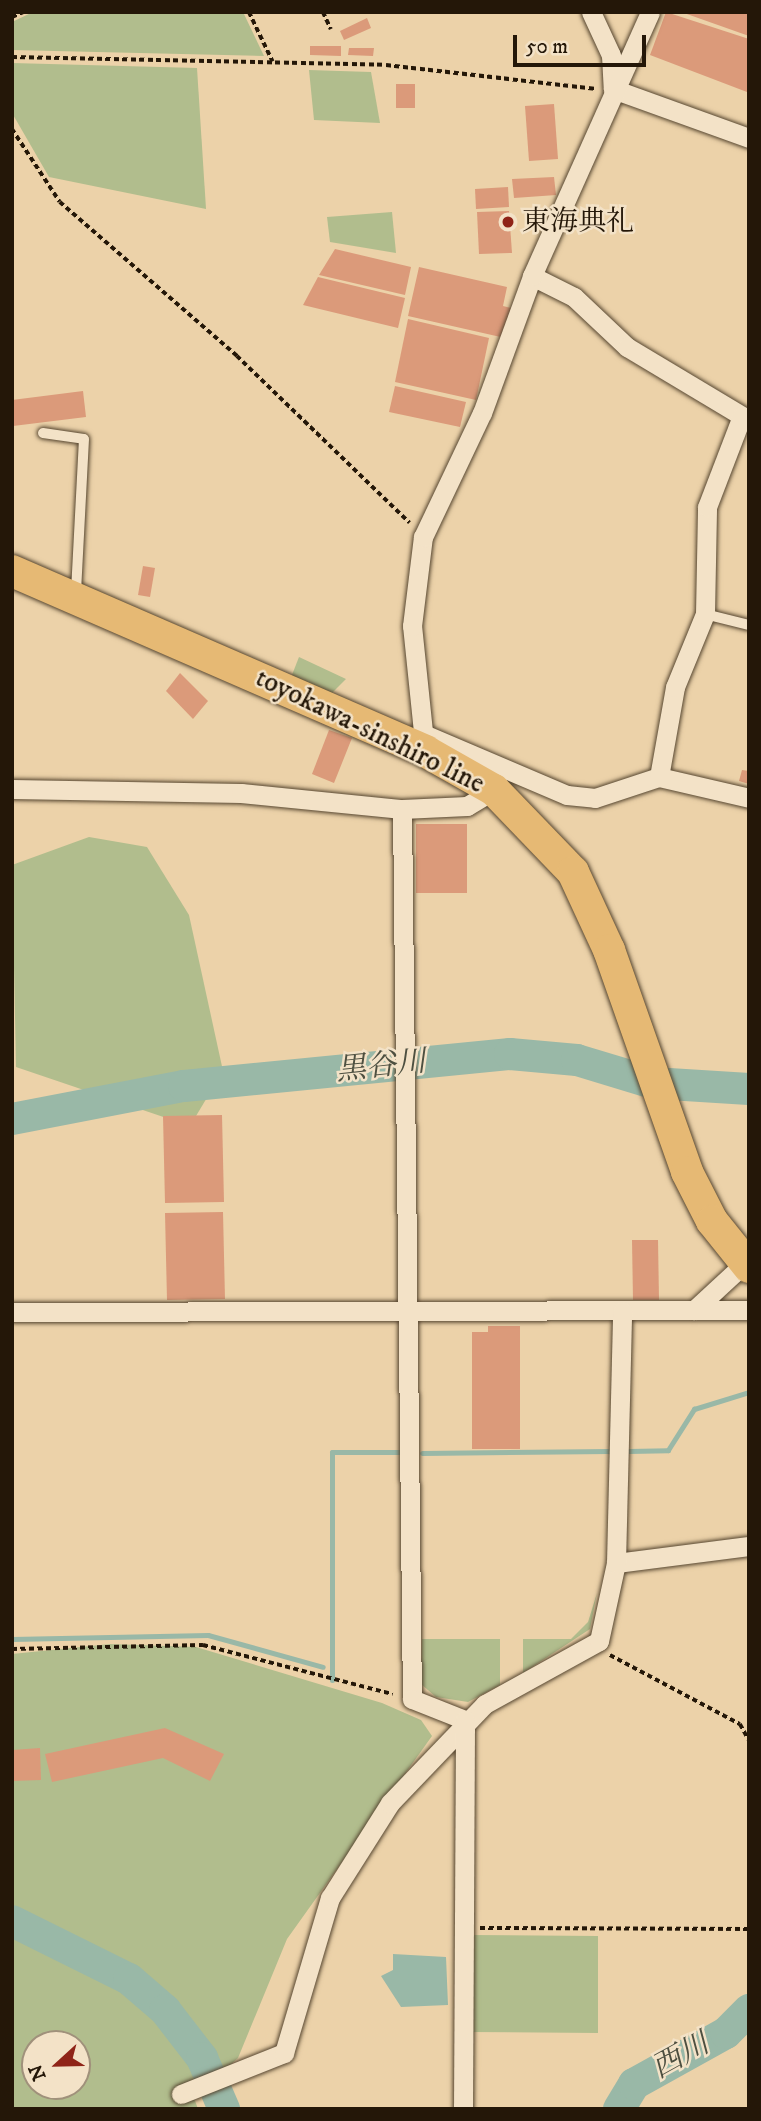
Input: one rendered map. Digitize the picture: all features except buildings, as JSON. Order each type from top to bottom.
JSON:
[{"type":"main road","name":"toyokawa-sinshiro line","points":[[12,570],[426,743],[494,790],[573,872],[609,950],[662,1104],[712,1222],[747,1265]]},
{"type":"street","points":[[591,12],[611,55],[612,89]]},
{"type":"street","points":[[650,12],[612,89],[532,276],[482,413],[423,537],[412,626],[426,743],[567,795],[595,798],[659,777],[749,798]]},
{"type":"street","points":[[612,89],[749,138]]},
{"type":"street","points":[[532,276],[574,297],[627,347],[746,418],[708,507],[705,614],[675,687],[659,777]]},
{"type":"street","points":[[12,789],[241,793],[402,809],[467,806],[494,790]]},
{"type":"street","points":[[402,809],[411,1314],[412,1699],[465,1720]]},
{"type":"street","points":[[694,1310],[747,1265]]},
{"type":"street","points":[[12,1312],[411,1314],[749,1310]]},
{"type":"street","points":[[181,2094],[284,2053],[330,1898],[390,1803],[465,1720],[599,1641],[616,1563],[622,1311]]},
{"type":"street","points":[[616,1563],[749,1546]]},
{"type":"street","points":[[463,2109],[465,1720]]},
{"type":"lane","points":[[43,433],[84,439],[76,597]]},
{"type":"lane","points":[[705,614],[749,625]]},
{"type":"path","points":[[12,17],[23,12]]},
{"type":"path","points":[[249,12],[273,62]]},
{"type":"path","points":[[323,12],[331,29]]},
{"type":"path","points":[[12,57],[386,65],[612,89]]},
{"type":"path","points":[[12,129],[60,202],[351,461],[423,537]]},
{"type":"path","points":[[599,1641],[612,1656],[740,1724],[749,1740]]},
{"type":"path","points":[[12,1649],[203,1645],[412,1699]]},
{"type":"path","points":[[464,1928],[749,1929]]},
{"type":"green space","points":[[33,12],[243,12],[264,56],[12,50],[12,22]]},
{"type":"green space","points":[[12,63],[197,68],[206,209],[49,177],[12,113]]},
{"type":"green space","points":[[309,70],[371,72],[380,123],[314,120]]},
{"type":"green space","points":[[392,212],[396,253],[330,242],[327,217]]},
{"type":"green space","points":[[299,657],[346,679],[328,697],[290,680]]},
{"type":"green space","points":[[89,837],[147,847],[189,915],[223,1071],[190,1126],[16,1067],[12,865]]},
{"type":"green space","points":[[597,1593],[590,1629],[523,1673],[523,1639],[571,1639],[588,1622]]},
{"type":"green space","points":[[422,1639],[500,1639],[500,1685],[468,1702],[436,1697],[421,1684]]},
{"type":"green space","points":[[110,1644],[196,1647],[382,1703],[421,1720],[432,1736],[287,1939],[238,2058],[194,2098],[198,2109],[12,2109],[12,1654]]},
{"type":"green space","points":[[471,1935],[598,1936],[598,2033],[470,2032]]},
{"type":"shaded area","points":[[393,1954],[446,1957],[448,2005],[401,2007],[381,1976],[393,1970]]},
{"type":"waterway","name":"黒谷川","points":[[12,1119],[184,1086],[510,1054],[577,1060],[653,1083],[749,1089]]},
{"type":"waterway","points":[[629,1451],[668,1450],[694,1409],[749,1392]]},
{"type":"waterway","points":[[422,1453],[610,1451]]},
{"type":"waterway","points":[[332,1680],[332,1452],[399,1452]]},
{"type":"waterway","points":[[12,1639],[208,1635],[323,1667]]},
{"type":"waterway","points":[[12,1921],[129,1979],[165,2010],[202,2058],[224,2109]]},
{"type":"waterway","name":"西川","points":[[619,2109],[634,2084],[726,2033],[749,2010]]},
{"type":"place","name":"東海典礼","points":[[508,222]]}]
